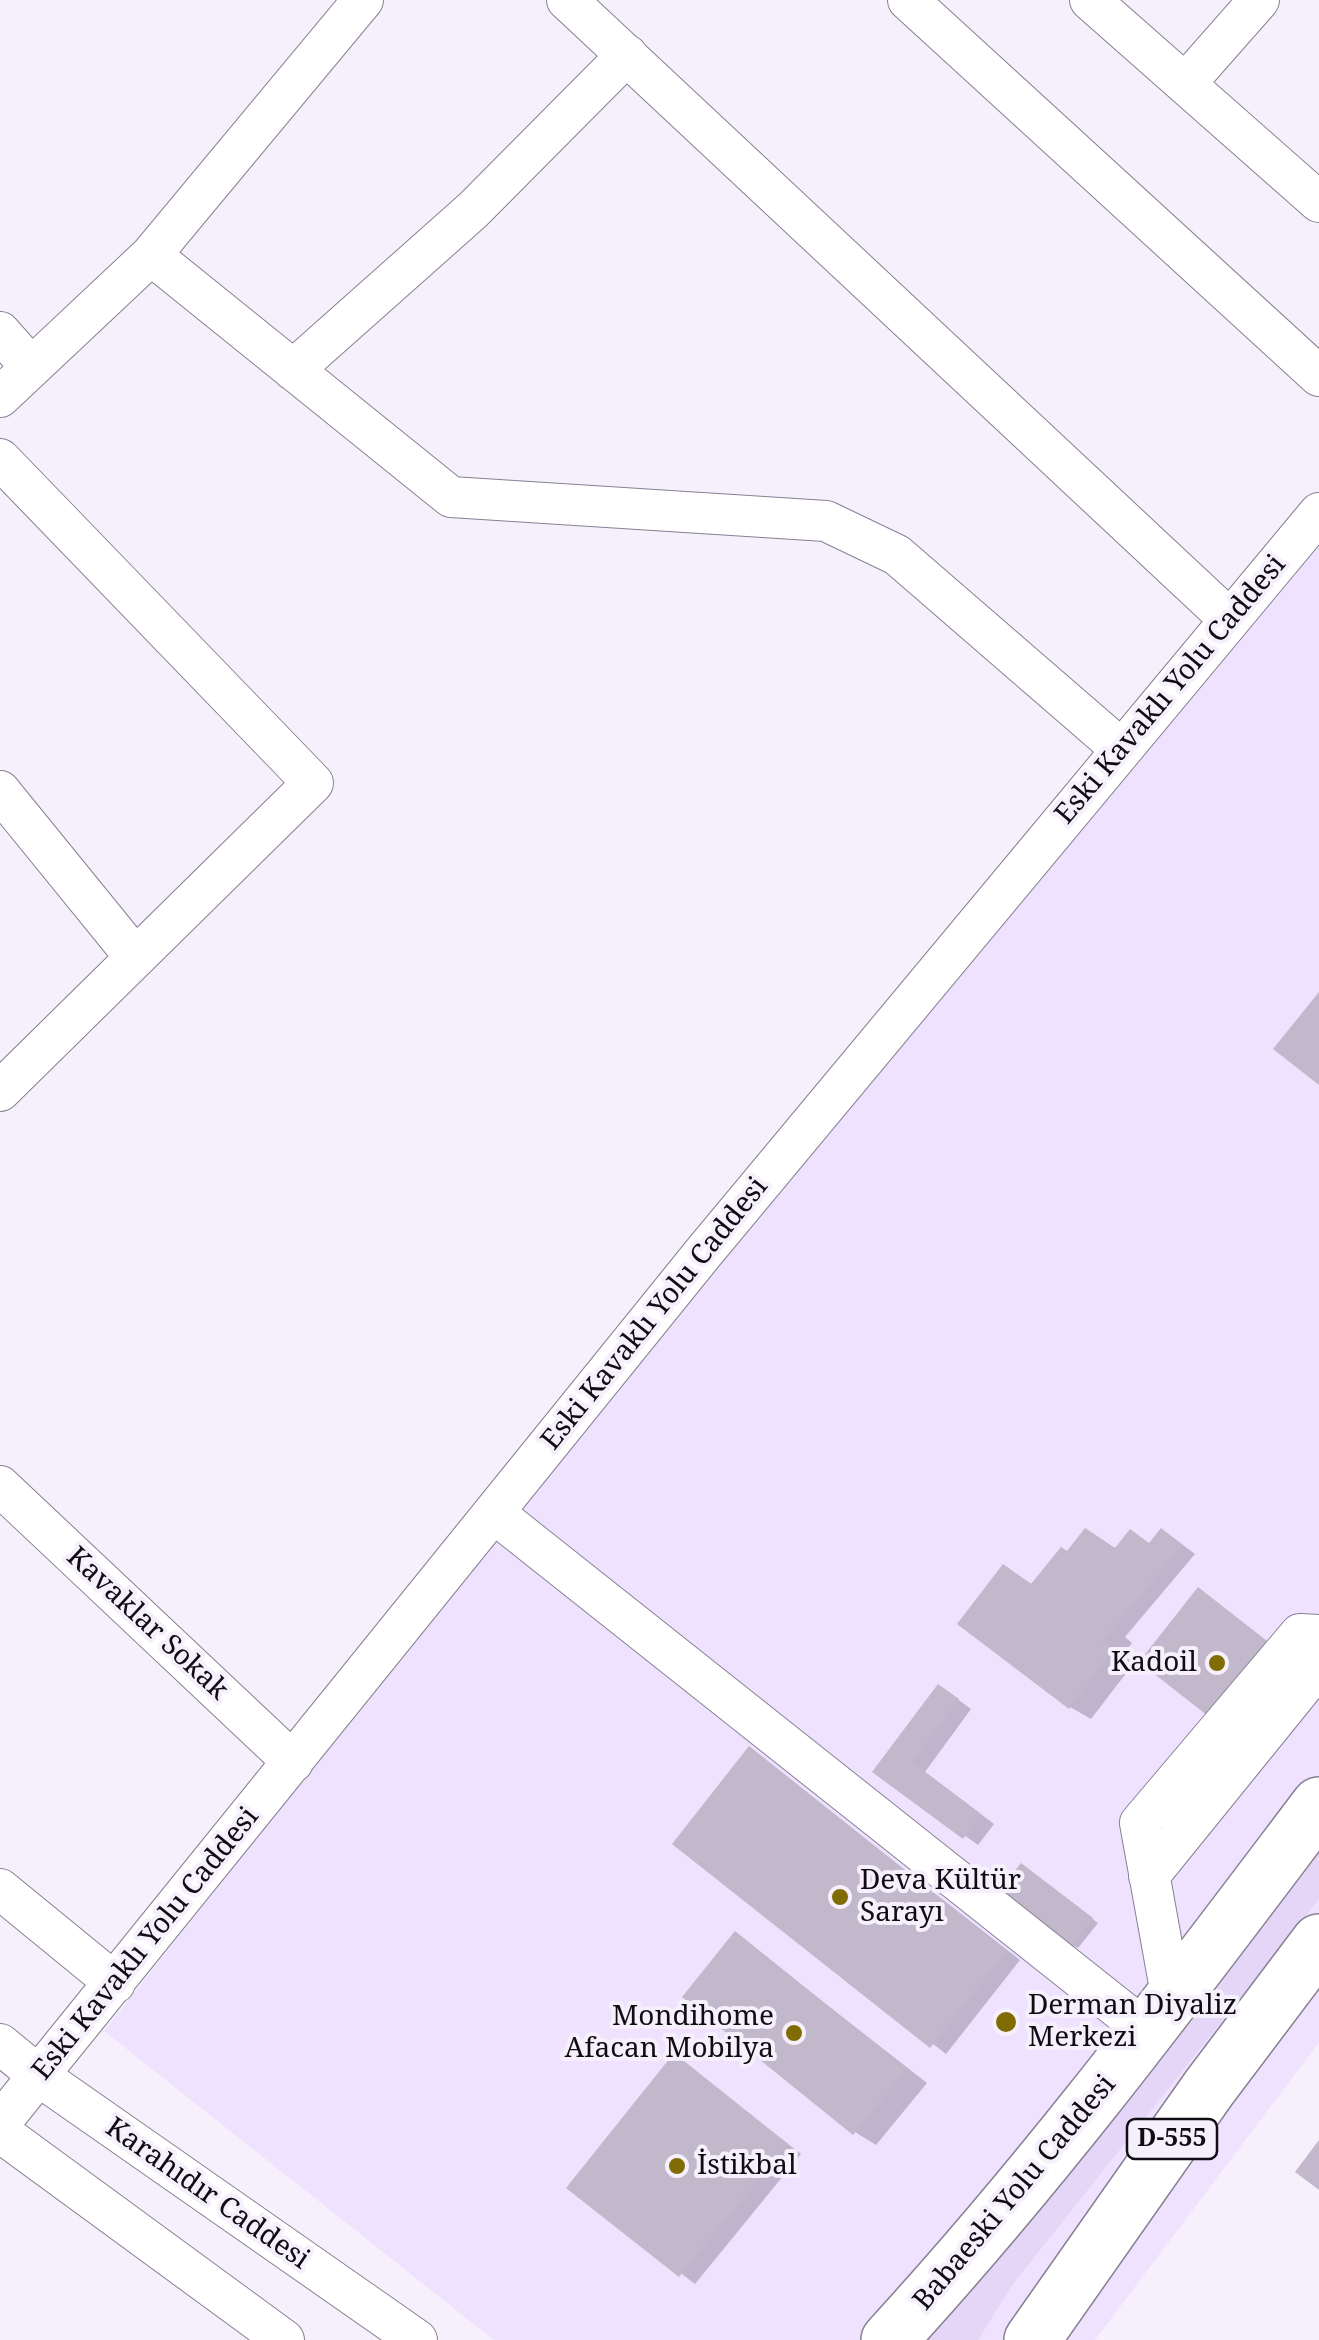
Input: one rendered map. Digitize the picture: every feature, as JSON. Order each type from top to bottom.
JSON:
[{"type":"highway","name":"Babaeski Yolu Caddesi","points":[[889,2340],[986,2234],[1160,2016],[1319,1805]]},
{"type":"highway","name":"D-555","points":[[1032,2340],[1198,2102],[1319,1942]]},
{"type":"street","points":[[0,397],[152,256],[364,0]]},
{"type":"street","points":[[567,0],[1228,618]]},
{"type":"street","points":[[908,0],[1319,376]]},
{"type":"street","points":[[1090,0],[1319,202]]},
{"type":"street","points":[[1185,84],[1259,0]]},
{"type":"street","points":[[293,370],[473,210],[627,54]]},
{"type":"street","points":[[152,256],[451,497],[826,521],[897,555],[1121,749]]},
{"type":"street","points":[[0,332],[31,368]]},
{"type":"street","points":[[0,459],[312,783],[3,1081]]},
{"type":"street","name":"Eski Kavaklı Yolu Caddesi","points":[[0,2124],[494,1513],[1228,618],[1319,513]]},
{"type":"street","points":[[0,791],[135,956]]},
{"type":"street","name":"Kavaklar Sokak","points":[[0,1486],[293,1762]]},
{"type":"street","points":[[494,1513],[1160,2016]]},
{"type":"street","points":[[1160,2016],[1149,1876],[1140,1823],[1300,1634],[1319,1635]]},
{"type":"street","points":[[1149,1876],[1319,1666]]},
{"type":"street","points":[[0,1889],[116,1982]]},
{"type":"street","name":"Karahıdır Caddesi","points":[[0,2044],[39,2076],[417,2340]]},
{"type":"street","points":[[0,2132],[284,2340]]},
{"type":"shaded area","points":[[1319,515],[1319,2042],[1095,2340],[494,2340],[104,2031],[1024,866]]},
{"type":"shaded area","points":[[1319,1852],[1319,1899],[1013,2284],[978,2340],[915,2340],[1204,2001]]},
{"type":"building","points":[[1319,992],[1319,1085],[1273,1049]]},
{"type":"building","points":[[1085,1528],[1115,1548],[1130,1529],[1149,1543],[1161,1528],[1183,1545],[1103,1641],[1114,1649],[1069,1709],[957,1624],[1003,1564],[1031,1584],[1061,1547],[1067,1551]]},
{"type":"building","points":[[1198,1587],[1276,1648],[1217,1723],[1139,1662]]},
{"type":"building","points":[[938,1684],[959,1699],[912,1762],[981,1814],[963,1839],[872,1772]]},
{"type":"building","name":"Deva Kültür Sarayı","points":[[749,1746],[1007,1951],[930,2048],[672,1844]]},
{"type":"building","points":[[1021,1863],[1093,1918],[1071,1947],[999,1892]]},
{"type":"building","name":"Mondihome Afacan Mobilya","points":[[735,1931],[907,2069],[853,2135],[682,1997]]},
{"type":"building","name":"İstikbal","points":[[674,2053],[788,2144],[679,2277],[566,2188]]},
{"type":"building","points":[[1319,2140],[1319,2190],[1295,2172]]},
{"type":"place","name":"Kadoil","points":[[1217,1663]]},
{"type":"place","name":"Deva Kültür Sarayı","points":[[840,1897]]},
{"type":"place","name":"Derman Diyaliz Merkezi","points":[[1006,2022]]},
{"type":"place","name":"Mondihome Afacan Mobilya","points":[[794,2033]]},
{"type":"place","name":"İstikbal","points":[[677,2166]]}]
